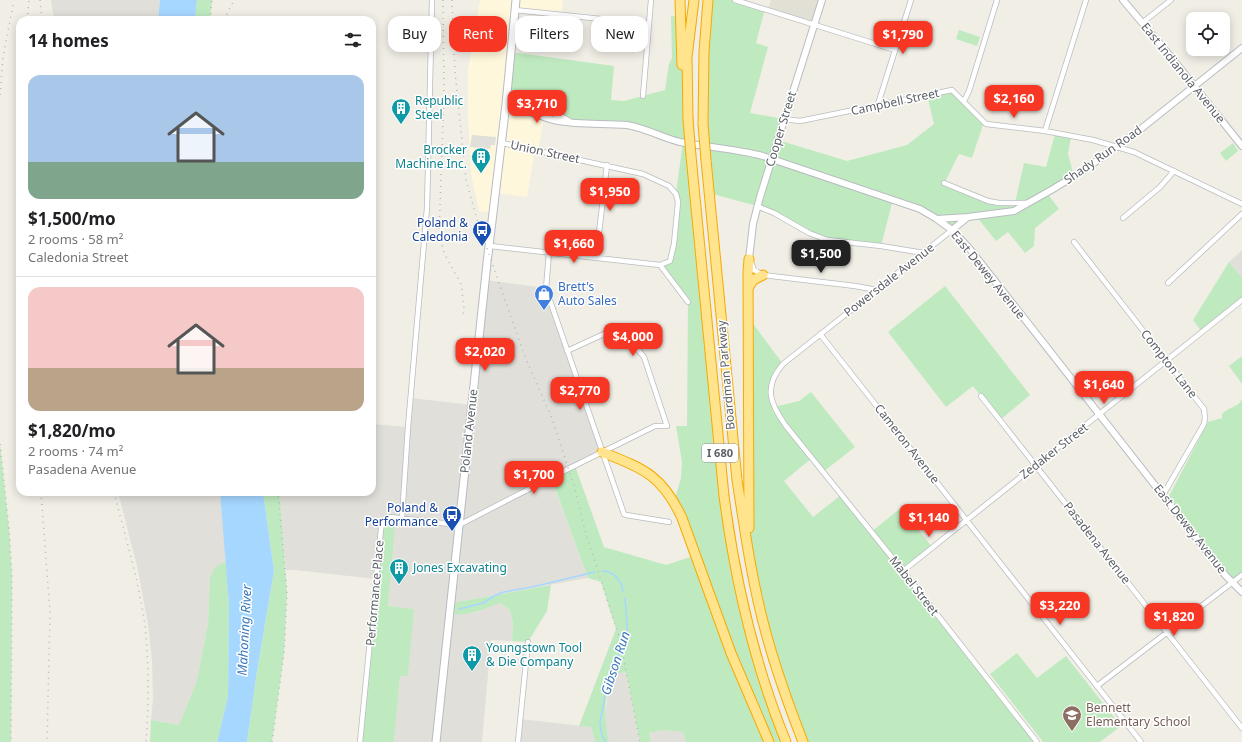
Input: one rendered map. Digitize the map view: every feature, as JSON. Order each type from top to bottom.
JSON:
[{"type":"highway","points":[[680,0],[681,52],[687,109]]},
{"type":"highway","name":"Boardman Parkway","points":[[694,0],[687,57],[687,109],[724,496],[732,550],[744,609],[773,707],[786,742]]},
{"type":"highway","name":"Boardman Parkway","points":[[708,0],[704,52],[704,124],[706,160],[736,480],[759,604],[773,657],[803,742]]},
{"type":"highway","points":[[749,259],[749,527],[752,567]]},
{"type":"highway","points":[[748,288],[754,280],[763,275]]},
{"type":"highway","points":[[602,452],[636,466],[653,477],[668,492],[676,504],[731,653],[769,742]]},
{"type":"main road","name":"Poland Avenue","points":[[436,742],[507,101],[516,0]]},
{"type":"street","points":[[402,518],[408,427],[427,208],[432,0]]},
{"type":"street","points":[[643,96],[651,0]]},
{"type":"street","points":[[735,0],[895,50]]},
{"type":"street","name":"Cooper Street","points":[[749,259],[753,224],[757,206],[822,0]]},
{"type":"street","points":[[878,104],[911,0]]},
{"type":"street","points":[[964,101],[969,91],[997,0]]},
{"type":"street","points":[[1045,131],[1086,0]]},
{"type":"street","name":"East Indianola Avenue","points":[[1124,0],[1242,146]]},
{"type":"street","points":[[1142,23],[1171,0]]},
{"type":"street","points":[[515,10],[649,24]]},
{"type":"street","name":"Shady Run Road","points":[[944,182],[988,201],[999,203],[1027,203],[1053,190],[1116,147],[1242,48]]},
{"type":"street","name":"Campbell Street","points":[[784,119],[800,121],[952,90],[986,124],[1045,131],[1093,140],[1134,152],[1242,204]]},
{"type":"street","points":[[507,101],[530,100],[572,122]]},
{"type":"street","name":"East Dewey Avenue","points":[[507,101],[553,120],[629,126],[650,131],[680,142],[745,151],[910,205],[938,219],[952,230],[969,248],[1232,582],[1242,592]]},
{"type":"street","name":"Union Street","points":[[502,143],[645,174],[669,186],[676,194],[678,202],[672,258],[668,263],[660,265]]},
{"type":"street","points":[[596,258],[607,165]]},
{"type":"street","points":[[1123,218],[1160,187],[1174,171]]},
{"type":"street","points":[[938,219],[1014,211],[1027,203]]},
{"type":"street","points":[[757,206],[774,213],[809,233],[827,240],[881,246],[924,253]]},
{"type":"street","points":[[1168,283],[1242,214]]},
{"type":"street","name":"Powersdale Avenue","points":[[771,388],[776,373],[783,364],[968,217]]},
{"type":"street","name":"Compton Lane","points":[[1074,242],[1204,409],[1204,424],[1163,495]]},
{"type":"street","points":[[490,246],[660,265],[688,302]]},
{"type":"street","points":[[549,252],[546,289],[624,515],[669,522]]},
{"type":"street","points":[[749,259],[754,270],[763,275],[877,290]]},
{"type":"street","name":"Zedaker Street","points":[[903,571],[1242,300]]},
{"type":"street","points":[[460,525],[655,426],[667,426],[644,358],[621,329],[617,328],[567,351]]},
{"type":"street","name":"Cameron Avenue","points":[[820,334],[1141,742]]},
{"type":"street","name":"Mabel Street","points":[[771,388],[771,396],[774,407],[786,426],[903,571],[1037,742]]},
{"type":"street","name":"Pasadena Avenue","points":[[981,396],[1242,728]]},
{"type":"street","name":"Performance Place","points":[[360,742],[381,529],[383,522],[386,518],[390,517],[460,525]]},
{"type":"street","points":[[1097,686],[1242,575]]},
{"type":"street","points":[[518,742],[528,642]]},
{"type":"shaded area","points":[[51,0],[160,0],[158,16],[53,16]]},
{"type":"shaded area","points":[[480,0],[563,0],[561,16],[516,10],[506,104],[544,117],[538,150],[535,150],[527,197],[496,193],[493,213],[479,211],[471,174],[468,117],[468,70],[471,52],[507,52],[507,16],[477,16]]},
{"type":"shaded area","points":[[771,0],[822,0],[814,24],[768,10]]},
{"type":"shaded area","points":[[472,135],[496,137],[495,145],[491,145],[490,149],[470,147]]},
{"type":"shaded area","points":[[1242,250],[1242,278],[1229,262]]},
{"type":"shaded area","points":[[485,280],[546,288],[602,452],[551,478],[588,578],[451,603],[474,613],[500,603],[510,610],[513,624],[512,641],[491,640],[482,742],[394,742],[400,675],[408,676],[413,609],[388,606],[396,517],[376,579],[286,570],[278,496],[376,496],[376,424],[408,427],[411,398],[472,405]]},
{"type":"shaded area","points":[[119,496],[220,496],[226,562],[220,564],[210,578],[208,623],[197,680],[179,725],[151,720],[153,699],[152,660],[148,624],[138,570]]},
{"type":"shaded area","points":[[626,672],[640,742],[609,742],[605,723],[608,687],[614,674]]},
{"type":"shaded area","points":[[520,719],[591,727],[595,742],[518,742]]},
{"type":"shaded area","points":[[664,730],[683,732],[686,742],[651,742],[649,733]]},
{"type":"green space","points":[[197,0],[212,0],[210,16],[195,16]]},
{"type":"green space","points":[[708,0],[735,0],[765,9],[756,43],[768,47],[750,113],[784,119],[778,140],[847,161],[907,145],[934,124],[927,95],[952,90],[984,122],[972,158],[959,154],[945,182],[988,201],[1015,203],[1024,163],[1046,167],[1055,134],[1071,136],[1068,154],[1074,176],[1047,193],[1059,209],[1035,228],[1034,246],[1025,253],[1008,232],[996,241],[976,216],[968,217],[952,230],[937,219],[893,199],[881,246],[827,240],[757,206],[709,193],[704,52]]},
{"type":"green space","points":[[671,16],[680,17],[681,52],[737,576],[786,742],[686,742],[683,732],[664,730],[649,733],[651,742],[640,742],[626,672],[614,674],[610,682],[606,699],[605,716],[609,742],[595,742],[591,727],[579,726],[616,629],[601,582],[588,578],[551,477],[575,466],[604,547],[666,565],[696,555],[674,501],[681,478],[682,462],[676,426],[687,426],[688,302],[660,265],[672,258],[676,193],[683,142],[639,128],[559,121],[506,104],[511,52],[614,66],[611,100],[624,101],[665,90],[669,64],[672,58]]},
{"type":"green space","points":[[959,30],[980,37],[977,46],[956,39]]},
{"type":"green space","points":[[1233,143],[1238,151],[1226,161],[1220,153]]},
{"type":"green space","points":[[1229,262],[1242,278],[1242,300],[1202,332],[1193,320]]},
{"type":"green space","points":[[945,286],[1030,395],[1000,420],[973,386],[946,407],[888,332]]},
{"type":"green space","points":[[748,317],[783,364],[773,381],[774,407],[799,401],[811,392],[855,447],[823,472],[812,458],[784,481],[813,517],[841,495],[871,532],[901,508],[932,547],[903,571],[1037,742],[803,742],[765,631],[749,527]]},
{"type":"green space","points":[[1242,356],[1242,384],[1229,366]]},
{"type":"green space","points":[[1242,399],[1242,575],[1232,583],[1168,498],[1208,422],[1222,418],[1222,414],[1238,404]]},
{"type":"green space","points":[[0,444],[9,529],[12,576],[11,742],[0,742]]},
{"type":"green space","points":[[264,496],[279,496],[280,500],[287,593],[284,653],[272,742],[247,742],[257,671],[274,571]]},
{"type":"green space","points":[[396,517],[388,606],[414,609],[408,676],[400,676],[394,742],[360,742],[383,522]]},
{"type":"green space","points":[[226,562],[229,605],[228,696],[217,742],[150,742],[151,720],[179,725],[197,680],[208,623],[210,578],[214,569],[220,564]]},
{"type":"green space","points":[[551,585],[547,611],[528,642],[512,641],[513,624],[510,610],[500,603],[469,613],[450,614],[451,603]]},
{"type":"green space","points":[[1017,653],[1037,678],[1066,656],[1121,726],[1100,742],[1043,742],[990,674]]},
{"type":"water","points":[[160,0],[197,0],[195,16],[158,16]]},
{"type":"water","name":"Mahoning River","points":[[220,496],[264,496],[274,571],[247,742],[217,742],[228,696],[229,605]]},
{"type":"waterway","name":"Gibson Run","points":[[602,571],[613,574],[621,583],[623,591]]},
{"type":"waterway","name":"Gibson Run","points":[[459,609],[483,603],[504,592],[595,572]]},
{"type":"waterway","name":"Gibson Run","points":[[605,742],[601,732],[600,721],[607,679],[616,664],[627,630],[625,598]]},
{"type":"railway","points":[[0,95],[3,57],[14,0]]},
{"type":"railway","points":[[27,16],[29,0]]},
{"type":"railway","points":[[40,0],[42,16]]},
{"type":"railway","points":[[210,16],[212,0]]},
{"type":"railway","points":[[226,16],[234,0]]},
{"type":"railway","points":[[443,0],[444,95],[439,234],[444,253],[461,284],[464,306],[463,318]]},
{"type":"railway","points":[[452,0],[455,72],[466,180],[478,223],[525,357],[552,418],[574,486],[585,530],[620,640],[640,742]]},
{"type":"railway","points":[[0,444],[9,529],[12,576],[11,742]]},
{"type":"railway","points":[[41,496],[50,613],[47,742]]},
{"type":"railway","points":[[115,496],[135,575],[145,626],[148,684],[146,742]]},
{"type":"railway","points":[[272,742],[284,653],[287,593],[278,496]]},
{"type":"place","name":"Republic Steel","points":[[401,125]]},
{"type":"place","name":"Brocker Machine Inc.","points":[[481,174]]},
{"type":"place","name":"Poland & Caledonia","points":[[482,247]]},
{"type":"place","name":"Brett's Auto Sales","points":[[544,311]]},
{"type":"place","name":"Poland & Performance","points":[[452,532]]},
{"type":"place","name":"Jones Excavating","points":[[399,585]]},
{"type":"place","name":"Youngstown Tool & Die Company","points":[[472,672]]},
{"type":"place","name":"Bennett Elementary School","points":[[1072,732]]}]
